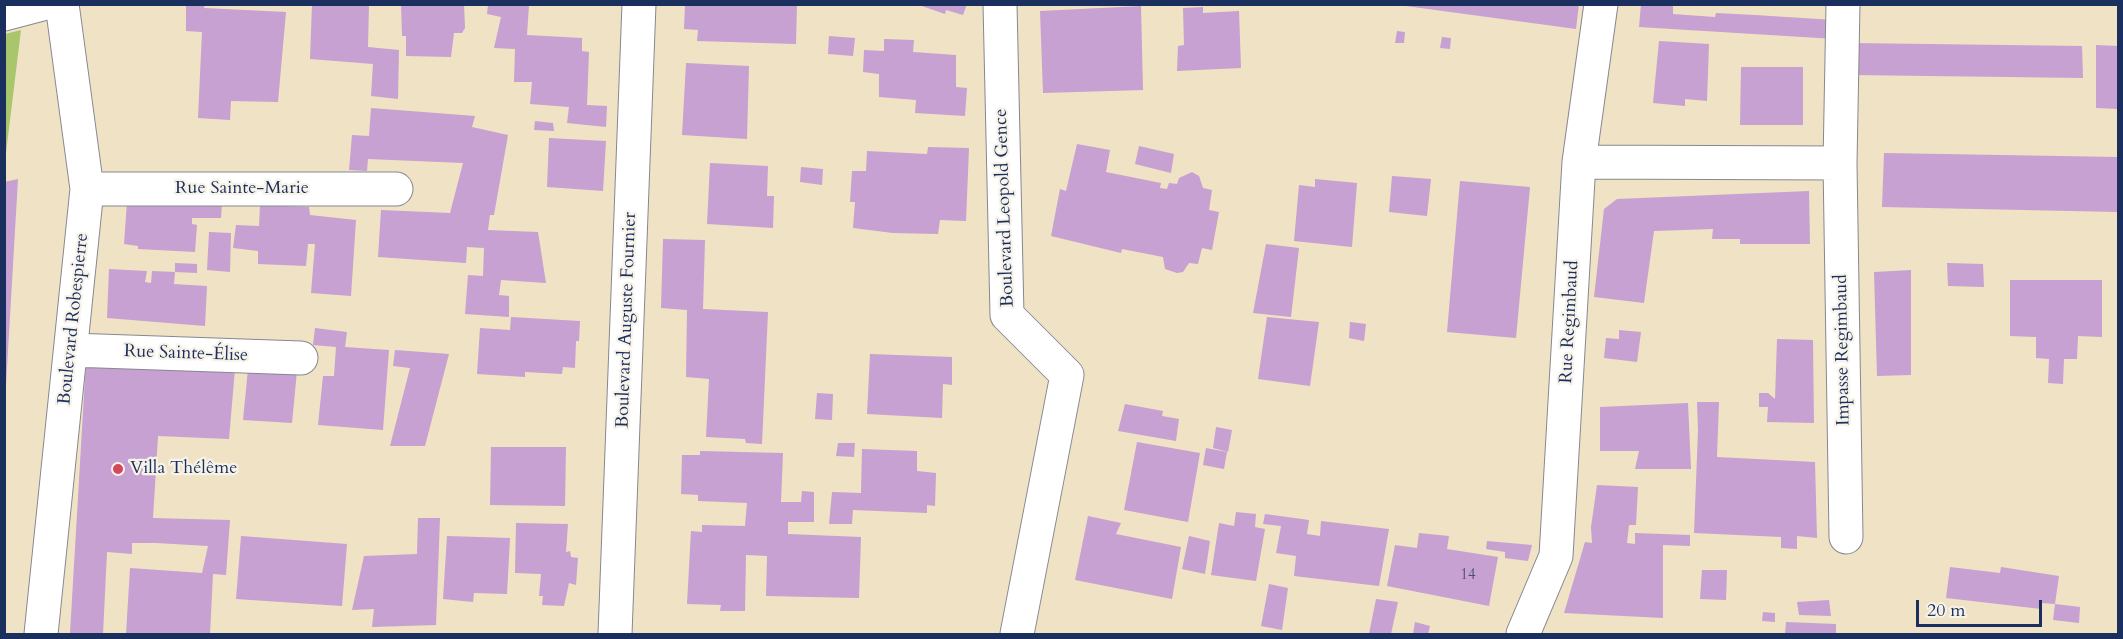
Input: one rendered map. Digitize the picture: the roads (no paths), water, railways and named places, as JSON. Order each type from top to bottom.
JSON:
[{"type":"street","points":[[4,14],[42,4]]},
{"type":"street","name":"Boulevard Robespierre","points":[[41,634],[87,189],[62,4]]},
{"type":"street","name":"Boulevard Auguste Fournier","points":[[615,634],[639,4]]},
{"type":"street","name":"Boulevard Leopold Gence","points":[[1000,4],[1007,315],[1067,375],[1017,634]]},
{"type":"street","name":"Rue Regimbaud","points":[[1523,634],[1556,556],[1579,162],[1602,4]]},
{"type":"street","name":"Impasse Regimbaud","points":[[1843,4],[1840,163],[1846,537]]},
{"type":"street","points":[[1579,162],[1840,163]]},
{"type":"street","name":"Rue Sainte-Marie","points":[[87,189],[396,189]]},
{"type":"street","name":"Rue Sainte-Élise","points":[[71,350],[301,358]]},
{"type":"place","name":"Villa Thélême","points":[[118,469]]}]
